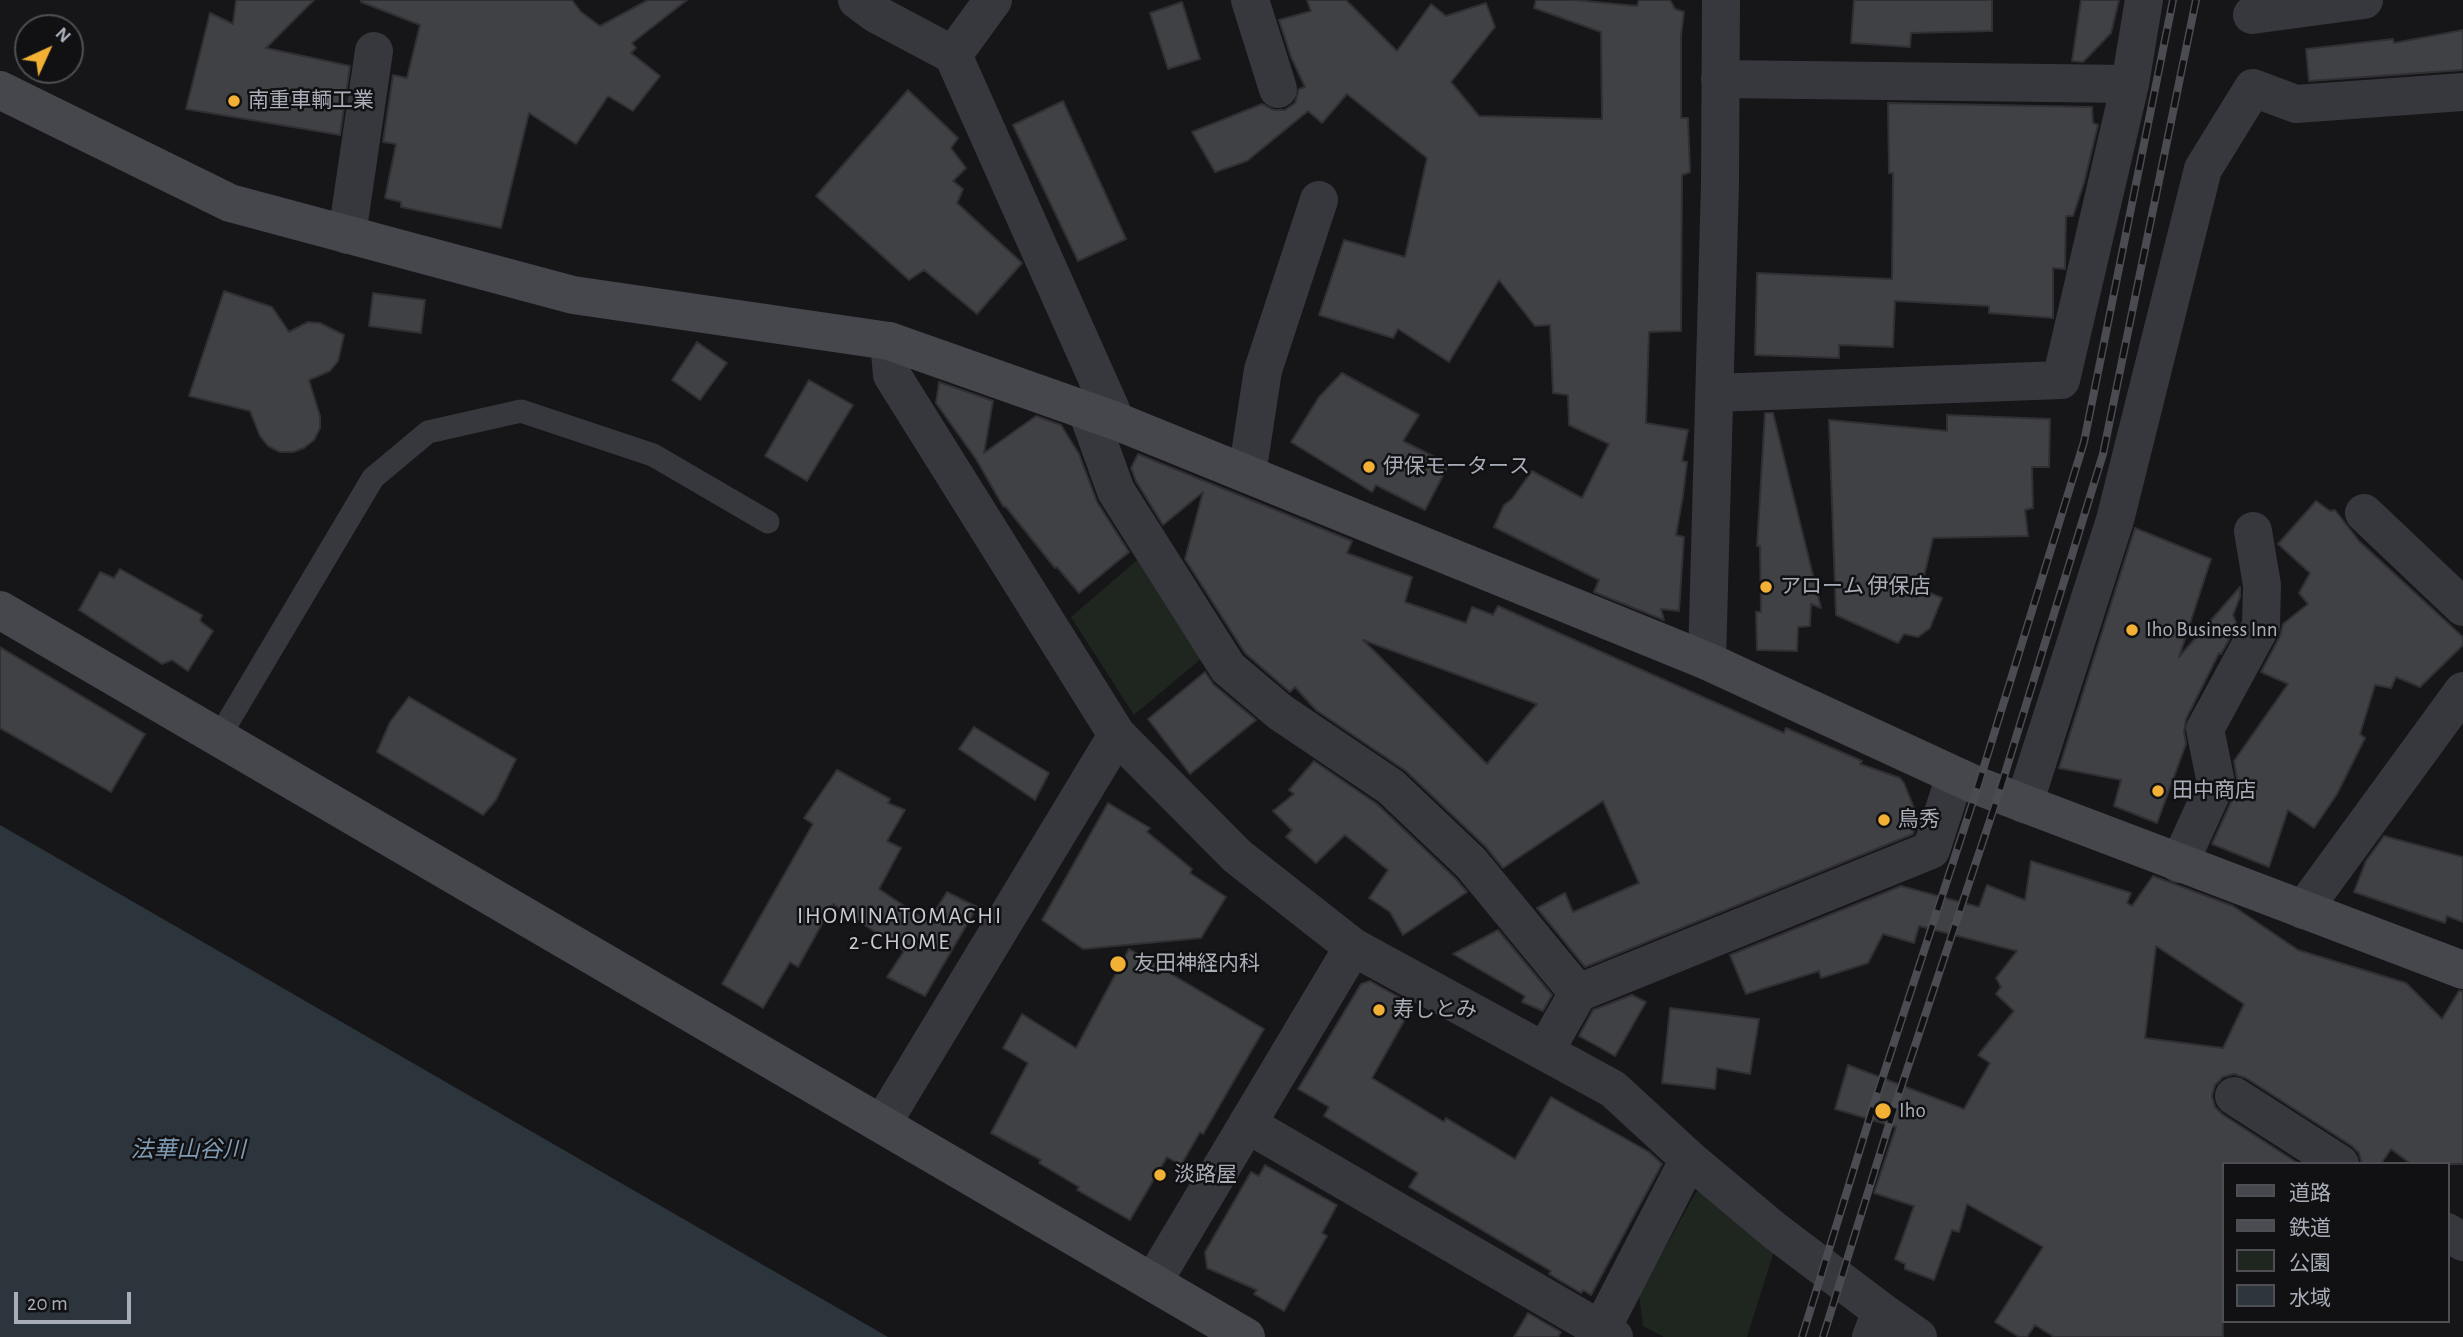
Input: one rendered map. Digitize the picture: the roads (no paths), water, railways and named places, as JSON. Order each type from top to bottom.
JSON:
[{"type":"street","points":[[953,55],[993,0]]},
{"type":"street","points":[[1250,0],[1279,89]]},
{"type":"street","points":[[1707,662],[1715,393],[1721,0]]},
{"type":"street","points":[[1715,393],[2061,380],[2130,84],[2144,0]]},
{"type":"street","points":[[2250,19],[2364,0]]},
{"type":"street","points":[[872,5],[953,55],[1101,416],[1115,491],[1228,668],[1280,712],[1391,788],[1471,863],[1578,993]]},
{"type":"street","points":[[347,235],[374,51]]},
{"type":"street","points":[[1720,79],[2130,84]]},
{"type":"street","points":[[2024,804],[2115,520],[2203,169],[2210,157],[2253,88],[2296,104],[2463,92]]},
{"type":"street","points":[[0,90],[230,204],[573,295],[890,341],[1101,416],[1707,662],[1955,776],[2179,864],[2463,970]]},
{"type":"street","points":[[1247,474],[1263,370],[1319,200]]},
{"type":"street","points":[[890,341],[892,375],[1117,735],[1237,856],[1353,947],[1613,1089],[1876,1324],[1918,1337]]},
{"type":"street","points":[[2364,513],[2463,607]]},
{"type":"street","points":[[2179,864],[2216,783],[2205,729],[2261,626],[2262,585],[2253,531]]},
{"type":"street","points":[[0,610],[1247,1337]]},
{"type":"street","points":[[2303,910],[2463,691]]},
{"type":"street","points":[[882,1124],[1117,735]]},
{"type":"street","points":[[1545,1051],[1578,993],[1931,850],[1955,776]]},
{"type":"street","points":[[1153,1282],[1353,947]]},
{"type":"street","points":[[2234,1096],[2337,1162]]},
{"type":"street","points":[[1247,1124],[1608,1334],[1689,1158]]},
{"type":"lane","points":[[219,737],[373,478],[428,432],[521,411],[653,455],[768,522]]},
{"type":"water","name":"法華山谷川","points":[[0,825],[888,1337],[0,1337]]},
{"type":"railway","points":[[1802,1337],[1873,1107],[1978,786],[2084,442],[2173,0]]},
{"type":"railway","points":[[1823,1337],[1892,1115],[1999,793],[2103,454],[2196,0]]},
{"type":"place","name":"南重車輌工業","points":[[234,101]]},
{"type":"place","name":"伊保モータース","points":[[1369,467]]},
{"type":"place","name":"アローム 伊保店","points":[[1766,587]]},
{"type":"place","name":"Iho Business Inn","points":[[2132,630]]},
{"type":"place","name":"田中商店","points":[[2158,791]]},
{"type":"place","name":"鳥秀","points":[[1884,820]]},
{"type":"place","name":"友田神経内科","points":[[1118,964]]},
{"type":"place","name":"寿しとみ","points":[[1379,1010]]},
{"type":"place","name":"Iho","points":[[1883,1111]]},
{"type":"place","name":"淡路屋","points":[[1160,1175]]},
{"type":"district","name":"IHOMINATOMACHI 2-CHOME","points":[[900,929]]}]
